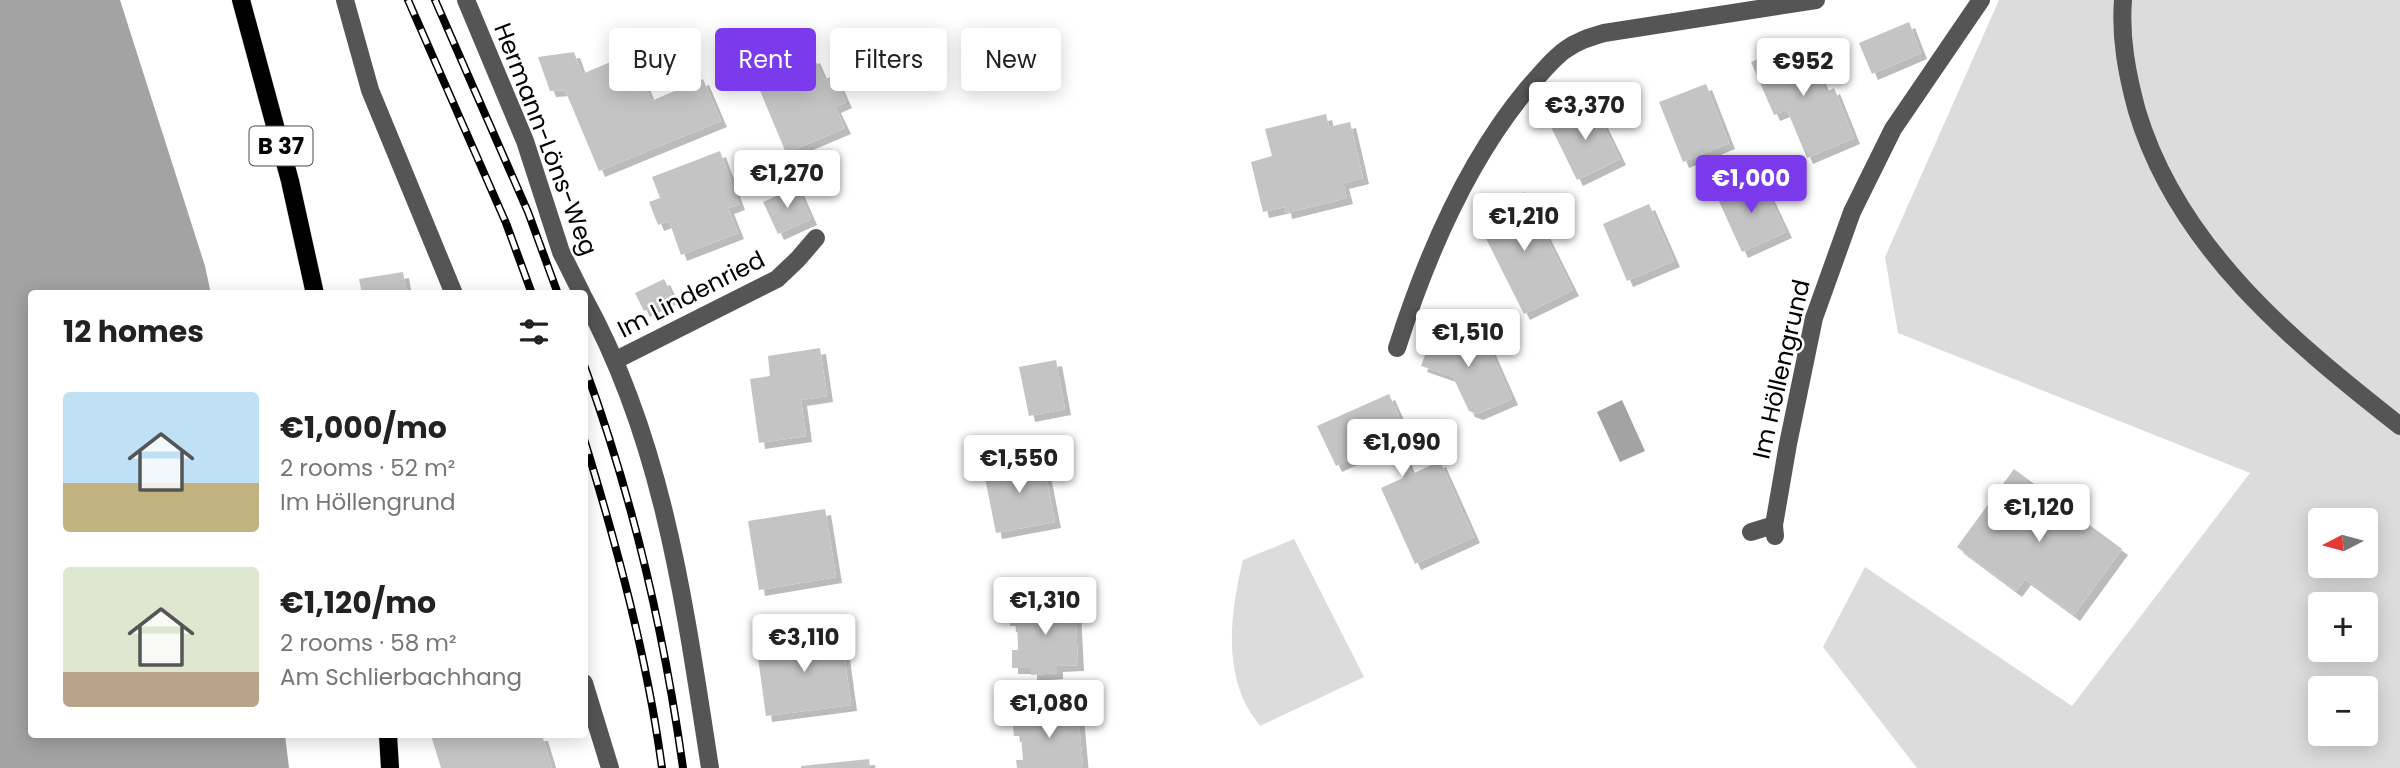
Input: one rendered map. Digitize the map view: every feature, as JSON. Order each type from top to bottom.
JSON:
[{"type":"main road","name":"B 37","points":[[241,0],[290,181],[313,290]]},
{"type":"main road","points":[[388,738],[390,768]]},
{"type":"street","points":[[345,0],[370,90],[452,290]]},
{"type":"street","name":"Hermann-Löns-Weg","points":[[466,0],[526,141],[561,251],[580,290]]},
{"type":"street","points":[[1396,348],[1437,240],[1513,106],[1550,63],[1577,42],[1604,33],[1816,0]]},
{"type":"street","name":"Im Höllengrund","points":[[1751,532],[1775,531],[1787,444],[1814,318],[1853,212],[1893,129],[1980,0]]},
{"type":"street","points":[[2123,0],[2123,44],[2132,92],[2150,148],[2180,207],[2219,260],[2263,309],[2337,377],[2400,426]]},
{"type":"street","name":"Im Lindenried","points":[[616,360],[777,279],[816,238]]},
{"type":"street","name":"Hermann-Löns-Weg","points":[[588,306],[616,360],[638,417],[666,515],[683,596],[710,768]]},
{"type":"street","points":[[588,696],[610,768]]},
{"type":"shaded area","points":[[0,0],[120,0],[205,266],[210,290],[28,290],[28,738],[285,738],[289,768],[0,768]]},
{"type":"shaded area","points":[[1999,0],[2400,0],[2400,768],[1917,768],[1823,647],[1865,567],[2072,706],[2250,473],[1898,333],[1885,257]]},
{"type":"shaded area","points":[[1622,400],[1645,451],[1620,462],[1597,412]]},
{"type":"shaded area","points":[[1294,539],[1364,677],[1260,726],[1245,703],[1234,668],[1232,632],[1236,595],[1243,560]]},
{"type":"building","points":[[1909,22],[1921,53],[1872,74],[1859,43]]},
{"type":"building","points":[[1803,39],[1826,92],[1834,88],[1854,138],[1807,158],[1787,110],[1774,115],[1751,62]]},
{"type":"building","points":[[574,52],[582,74],[609,63],[609,91],[647,91],[651,101],[675,91],[701,91],[703,79],[721,121],[599,171],[565,90],[550,91],[538,57]]},
{"type":"building","points":[[816,62],[824,80],[830,77],[830,91],[841,91],[846,102],[835,107],[845,128],[786,153],[760,91],[816,91]]},
{"type":"building","points":[[1706,84],[1729,143],[1683,162],[1659,102]]},
{"type":"building","points":[[1593,104],[1620,159],[1577,180],[1550,125]]},
{"type":"building","points":[[1326,114],[1329,127],[1350,122],[1363,178],[1343,183],[1347,198],[1286,213],[1285,207],[1263,212],[1251,162],[1272,156],[1265,129]]},
{"type":"building","points":[[720,151],[739,204],[728,208],[738,233],[681,255],[669,221],[658,225],[649,202],[660,198],[652,177]]},
{"type":"building","points":[[1760,177],[1786,232],[1742,252],[1717,197]]},
{"type":"building","points":[[797,187],[811,219],[778,234],[763,202]]},
{"type":"building","points":[[1524,192],[1573,290],[1524,314],[1475,217]]},
{"type":"building","points":[[1649,204],[1674,261],[1627,281],[1603,224]]},
{"type":"building","points":[[403,272],[406,290],[361,290],[359,279]]},
{"type":"building","points":[[664,279],[673,297],[644,311],[635,293]]},
{"type":"building","points":[[1436,326],[1488,345],[1512,399],[1477,414],[1469,411],[1453,377],[1421,366]]},
{"type":"building","points":[[820,348],[827,396],[801,400],[806,436],[759,443],[750,379],[770,376],[768,356]]},
{"type":"building","points":[[1056,360],[1065,409],[1029,416],[1019,367]]},
{"type":"building","points":[[1389,394],[1407,434],[1397,439],[1412,474],[1440,461],[1474,537],[1415,564],[1381,488],[1403,478],[1387,443],[1336,466],[1317,426]]},
{"type":"building","points":[[1042,456],[1055,522],[996,533],[983,468]]},
{"type":"building","points":[[2014,469],[2122,549],[2074,615],[2025,579],[2016,591],[1957,547]]},
{"type":"building","points":[[825,509],[836,577],[759,590],[748,521]]},
{"type":"building","points":[[1053,599],[1054,606],[1075,605],[1078,665],[1057,666],[1057,673],[1031,675],[1031,668],[1012,668],[1012,650],[1018,650],[1017,626],[1010,626],[1009,608],[1028,607],[1027,600]]},
{"type":"building","points":[[841,631],[851,705],[766,716],[756,643]]},
{"type":"building","points":[[1057,707],[1057,714],[1078,712],[1083,768],[1017,768],[1016,760],[1023,760],[1021,736],[1014,736],[1012,718],[1031,716],[1030,709]]},
{"type":"building","points":[[432,738],[543,738],[552,768],[441,768]]},
{"type":"building","points":[[869,759],[870,768],[801,768],[801,766]]},
{"type":"railway","points":[[408,0],[506,223],[531,290]]},
{"type":"railway","points":[[435,0],[528,212],[557,290]]},
{"type":"railway","points":[[588,377],[617,464],[644,564],[666,666],[683,768]]},
{"type":"railway","points":[[588,452],[630,602],[662,768]]}]
